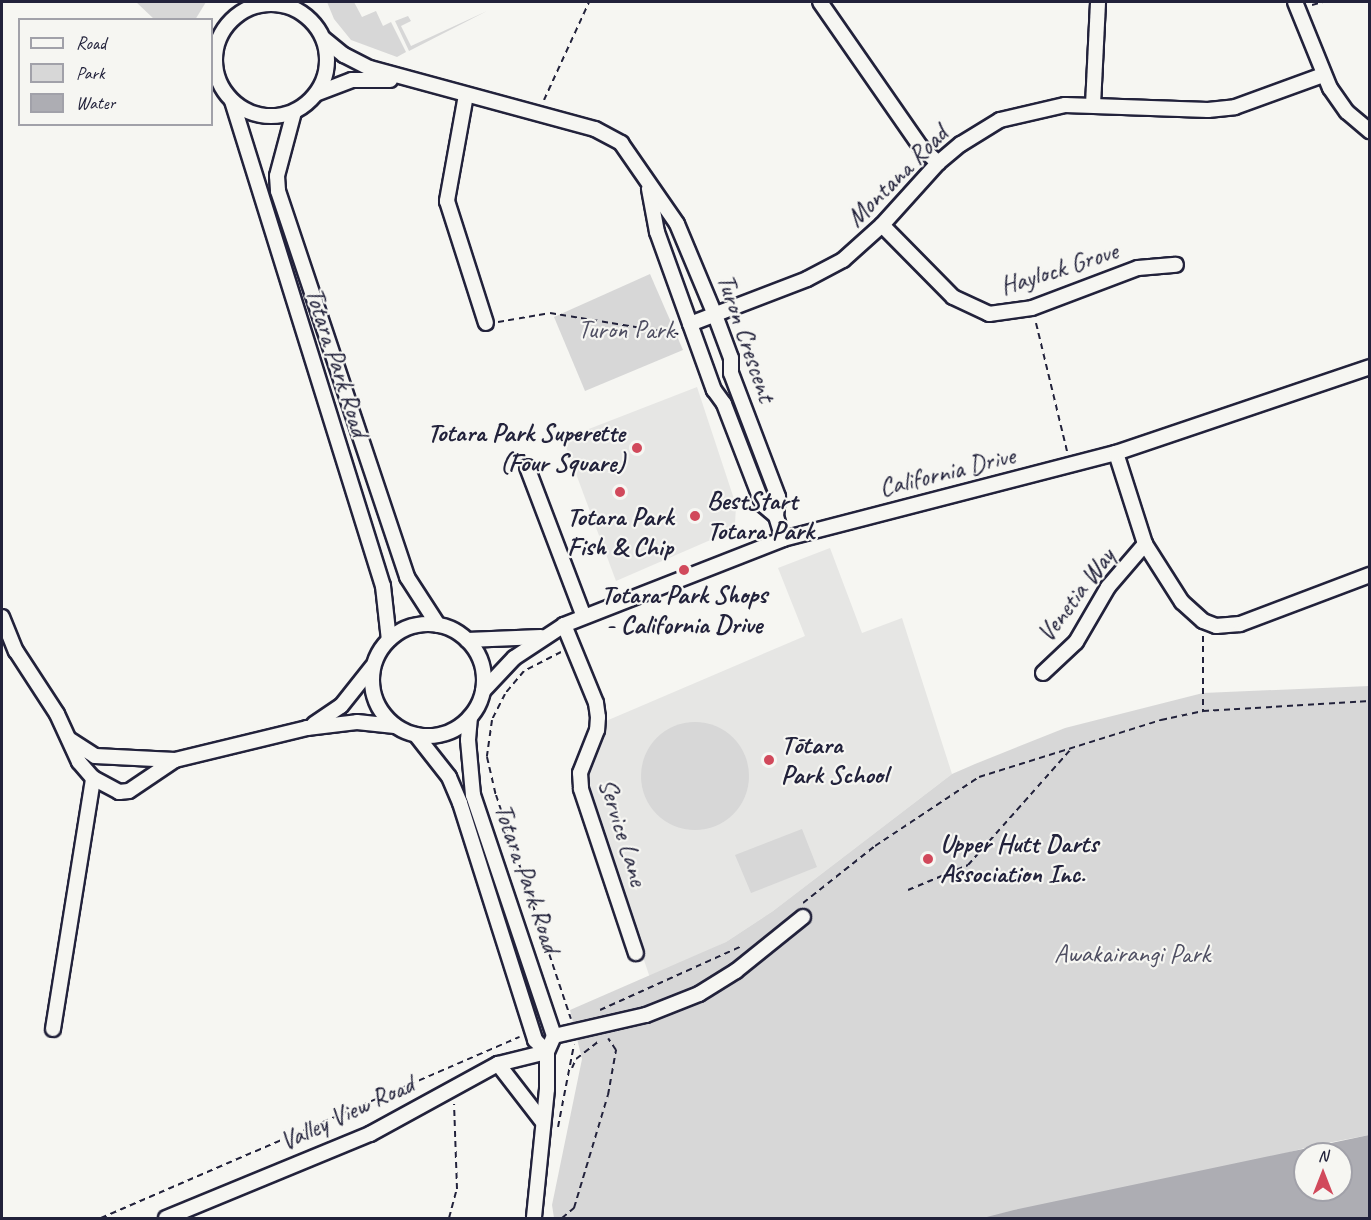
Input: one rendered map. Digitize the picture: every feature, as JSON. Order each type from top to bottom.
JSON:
[{"type":"street","points":[[236,16],[270,4],[306,8],[324,39],[327,72],[318,93],[294,112],[268,116],[243,109],[232,101],[218,78],[215,51],[219,38],[236,16],[239,2]]},
{"type":"street","points":[[820,2],[920,146],[938,163]]},
{"type":"street","points":[[1093,105],[1098,2]]},
{"type":"street","points":[[1295,2],[1323,75],[1347,112],[1370,131]]},
{"type":"street","name":"Turon Crescent","points":[[324,39],[359,64],[419,84],[608,135],[631,154],[648,184],[677,224],[715,315],[730,358],[731,373],[778,497],[776,516],[783,538]]},
{"type":"street","name":"Montana Road","points":[[691,326],[828,269],[882,225],[938,163],[961,144],[1000,120],[1044,107],[1093,105],[1208,110],[1235,107],[1323,75]]},
{"type":"street","name":"Turon Crescent","points":[[318,93],[352,80],[419,84]]},
{"type":"street","points":[[466,95],[447,201],[486,323]]},
{"type":"street","name":"Totara Park Road","points":[[232,101],[383,586],[389,640]]},
{"type":"street","name":"Totara Park Road","points":[[294,112],[277,176],[278,191],[407,577],[438,625]]},
{"type":"street","name":"Turon Crescent","points":[[648,184],[657,232],[691,326],[763,504],[776,516]]},
{"type":"street","name":"Haylock Grove","points":[[882,225],[963,304],[989,314],[1032,308],[1138,268],[1176,265]]},
{"type":"street","name":"California Drive","points":[[483,691],[541,637],[564,624],[783,538],[1116,453],[1370,367]]},
{"type":"street","points":[[1116,453],[1145,544],[1182,602],[1203,621],[1216,626],[1240,624],[1370,575]]},
{"type":"street","points":[[527,467],[584,617]]},
{"type":"street","name":"Venetia Way","points":[[1043,673],[1076,642],[1108,587],[1145,544]]},
{"type":"street","points":[[2,617],[16,651],[42,687],[79,762],[93,778],[119,792],[129,791],[175,760]]},
{"type":"street","name":"Service Lane","points":[[564,624],[596,703],[598,717],[597,730],[580,773],[581,789],[636,953]]},
{"type":"street","points":[[69,739],[95,756],[175,760],[307,728],[357,722],[396,727],[416,735],[446,733],[470,717],[483,691],[482,664],[467,640],[438,625],[412,626],[389,640],[373,666],[341,706],[307,728]]},
{"type":"street","name":"California Drive","points":[[467,640],[541,637]]},
{"type":"street","points":[[2,643],[16,651]]},
{"type":"street","points":[[373,666],[375,700],[396,727]]},
{"type":"street","name":"Totara Park Road","points":[[470,717],[468,740],[473,795],[554,1036]]},
{"type":"street","name":"Totara Park Road","points":[[416,735],[449,777],[460,803],[535,1040],[547,1052]]},
{"type":"street","points":[[53,1029],[93,778]]},
{"type":"street","points":[[534,1218],[547,1052],[554,1036],[646,1015],[699,994],[736,971],[803,917]]},
{"type":"street","name":"Valley View Road","points":[[166,1218],[369,1134],[498,1064],[547,1052]]},
{"type":"street","points":[[498,1064],[542,1121]]},
{"type":"path","points":[[537,114],[589,2]]},
{"type":"path","points":[[1032,308],[1071,465]]},
{"type":"path","points":[[486,323],[550,313],[673,336],[691,326]]},
{"type":"path","points":[[1203,621],[1203,711]]},
{"type":"path","points":[[563,651],[537,661],[514,682],[495,713],[487,745],[496,795],[571,1022]]},
{"type":"path","points":[[908,890],[968,866],[1070,750],[1161,720],[1203,711],[1370,701]]},
{"type":"path","points":[[101,1218],[521,1036]]},
{"type":"path","points":[[562,1218],[574,1208],[608,1095],[616,1050],[607,1036],[576,1059],[570,1074]]},
{"type":"path","points":[[449,1218],[457,1190],[453,1089]]},
{"type":"shaded area","points":[[697,387],[736,505],[735,525],[722,535],[616,581],[563,439]]},
{"type":"shaded area","name":"Tōtara Park School","points":[[830,548],[862,633],[902,618],[952,774],[773,911],[726,942],[650,978],[586,787],[588,768],[603,735],[606,721],[805,636],[778,568]]},
{"type":"green space","points":[[136,2],[206,2],[196,18],[153,18]]},
{"type":"green space","points":[[327,2],[354,2],[362,17],[376,11],[383,26],[391,22],[406,52],[397,57],[351,40],[334,19]]},
{"type":"green space","points":[[487,11],[409,51],[395,21],[408,16],[411,21],[401,26],[411,46]]},
{"type":"green space","name":"Turon Park","points":[[650,274],[683,350],[585,391],[554,317]]},
{"type":"green space","name":"Awakairangi Park","points":[[1369,686],[1369,1135],[1333,1142],[1293,1142],[1293,1151],[1050,1218],[554,1218],[552,1205],[582,1059],[570,1010],[726,942],[773,911],[952,774],[1065,728],[1203,693]]},
{"type":"green space","points":[[695,722],[716,726],[733,738],[745,755],[749,776],[745,797],[733,814],[716,826],[695,830],[674,826],[657,814],[645,797],[641,776],[645,755],[657,738],[674,726]]},
{"type":"green space","points":[[802,829],[817,867],[751,893],[735,855]]},
{"type":"water","points":[[1369,1135],[1369,1218],[983,1218],[1293,1151],[1293,1202],[1353,1202],[1353,1142],[1336,1142]]},
{"type":"place","name":"Totara Park Superette (Four Square)","points":[[637,448]]},
{"type":"place","name":"Totara Park Fish & Chip","points":[[620,492]]},
{"type":"place","name":"BestStart Totara Park","points":[[695,516]]},
{"type":"place","name":"Totara Park Shops - California Drive","points":[[684,570]]},
{"type":"place","name":"Tōtara Park School","points":[[769,760]]},
{"type":"place","name":"Upper Hutt Darts Association Inc.","points":[[928,859]]}]
